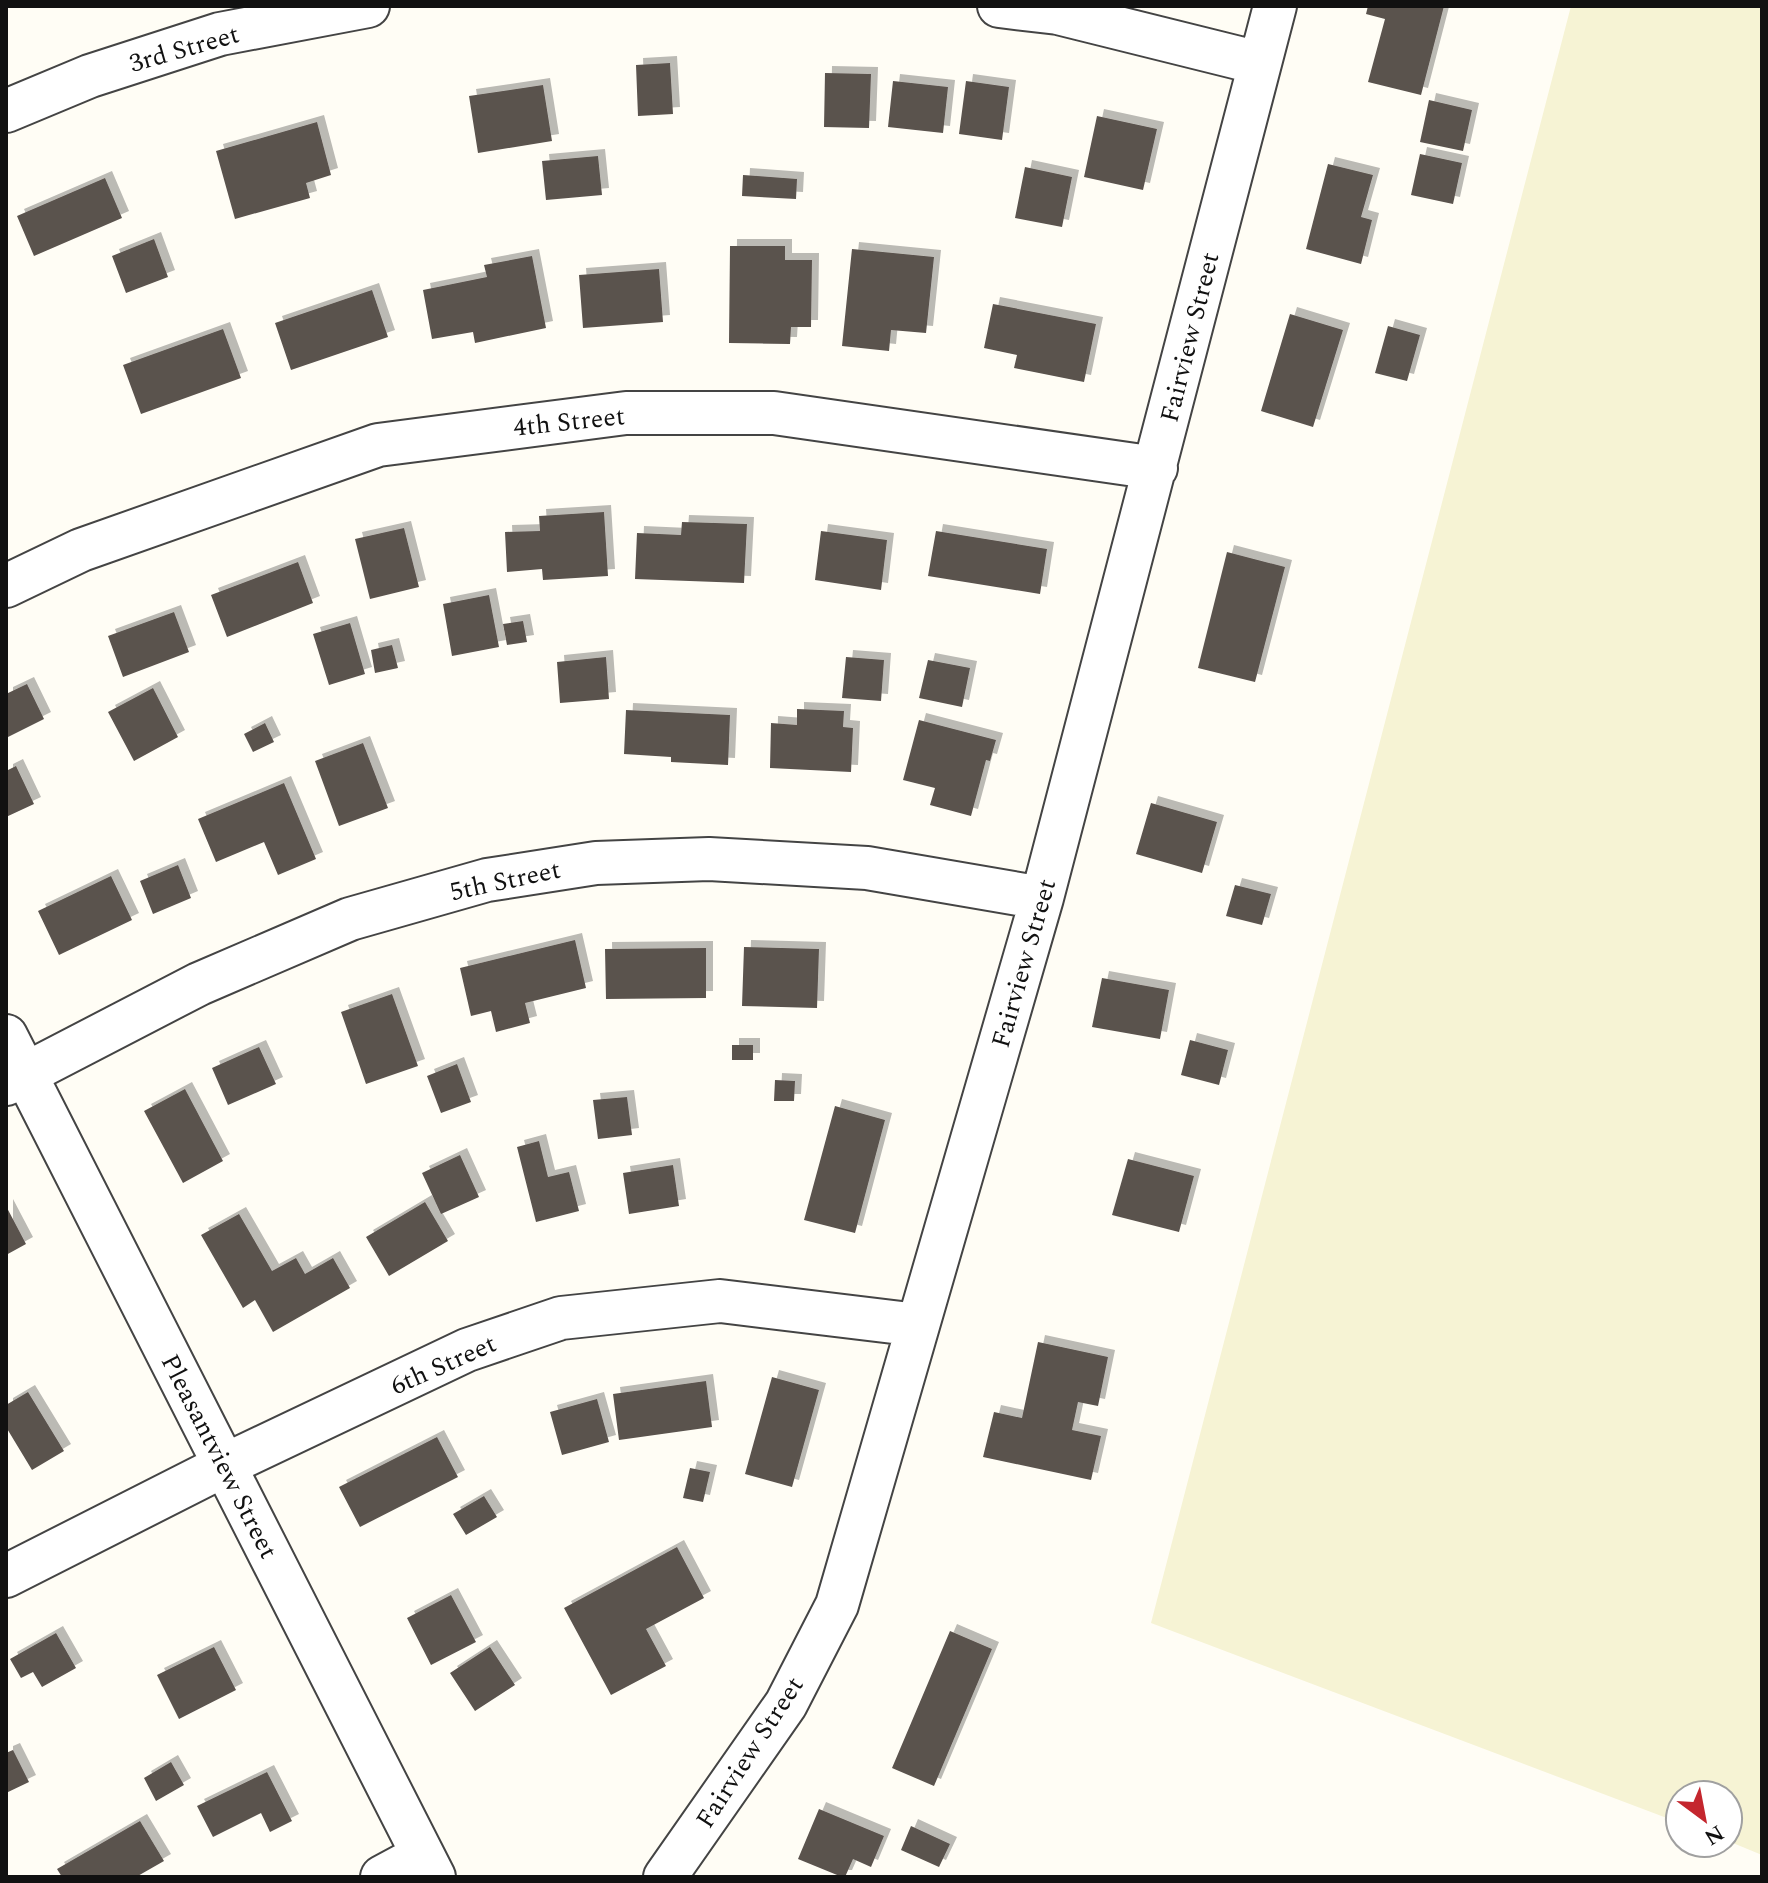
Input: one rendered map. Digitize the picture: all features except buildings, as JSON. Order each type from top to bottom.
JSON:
[{"type":"street","name":"3rd Street","points":[[6,111],[90,76],[220,34],[368,6]]},
{"type":"street","points":[[999,6],[1058,13],[1259,63]]},
{"type":"street","name":"Fairview Street","points":[[665,1877],[786,1704],[837,1605],[1042,898],[1275,6]]},
{"type":"street","name":"4th Street","points":[[6,586],[81,550],[378,445],[626,413],[774,413],[1156,468]]},
{"type":"street","name":"5th Street","points":[[15,1079],[199,984],[350,919],[487,880],[596,863],[709,859],[867,868],[1042,898]]},
{"type":"street","name":"Pleasantview Street","points":[[6,1036],[15,1079],[225,1465],[428,1866]]},
{"type":"street","name":"6th Street","points":[[6,1576],[225,1465],[467,1350],[561,1318],[720,1301],[918,1325]]},
{"type":"street","points":[[382,1877],[428,1866]]},
{"type":"shaded area","points":[[1571,6],[1762,6],[1762,1855],[1744,1848],[1744,1779],[1664,1779],[1664,1817],[1151,1623]]}]
